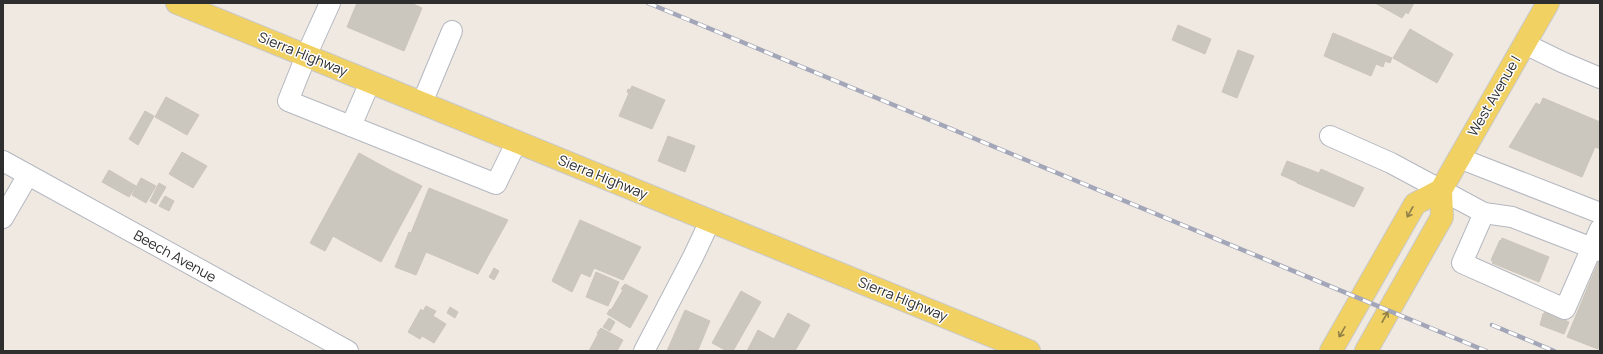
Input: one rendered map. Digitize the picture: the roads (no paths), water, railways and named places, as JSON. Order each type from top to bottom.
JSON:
[{"type":"main road","name":"Sierra Highway","points":[[177,3],[1029,351]]},
{"type":"main road","name":"West Avenue I","points":[[1441,190],[1548,3]]},
{"type":"main road","points":[[1331,351],[1415,204],[1441,190],[1442,217],[1366,351]]},
{"type":"street","points":[[330,3],[288,101],[496,184],[516,141]]},
{"type":"street","points":[[422,103],[452,31]]},
{"type":"street","points":[[1525,44],[1600,78]]},
{"type":"street","points":[[351,126],[370,82]]},
{"type":"street","points":[[1330,136],[1391,163],[1484,213],[1512,217],[1596,249]]},
{"type":"street","points":[[1459,158],[1600,213]]},
{"type":"street","name":"Beech Avenue","points":[[3,161],[348,351]]},
{"type":"street","points":[[3,218],[28,175]]},
{"type":"street","points":[[1484,213],[1462,263],[1565,309],[1596,249],[1600,229]]},
{"type":"street","points":[[644,351],[710,221]]},
{"type":"railway","points":[[648,3],[1486,351]]},
{"type":"railway","points":[[1492,325],[1554,351]]}]
